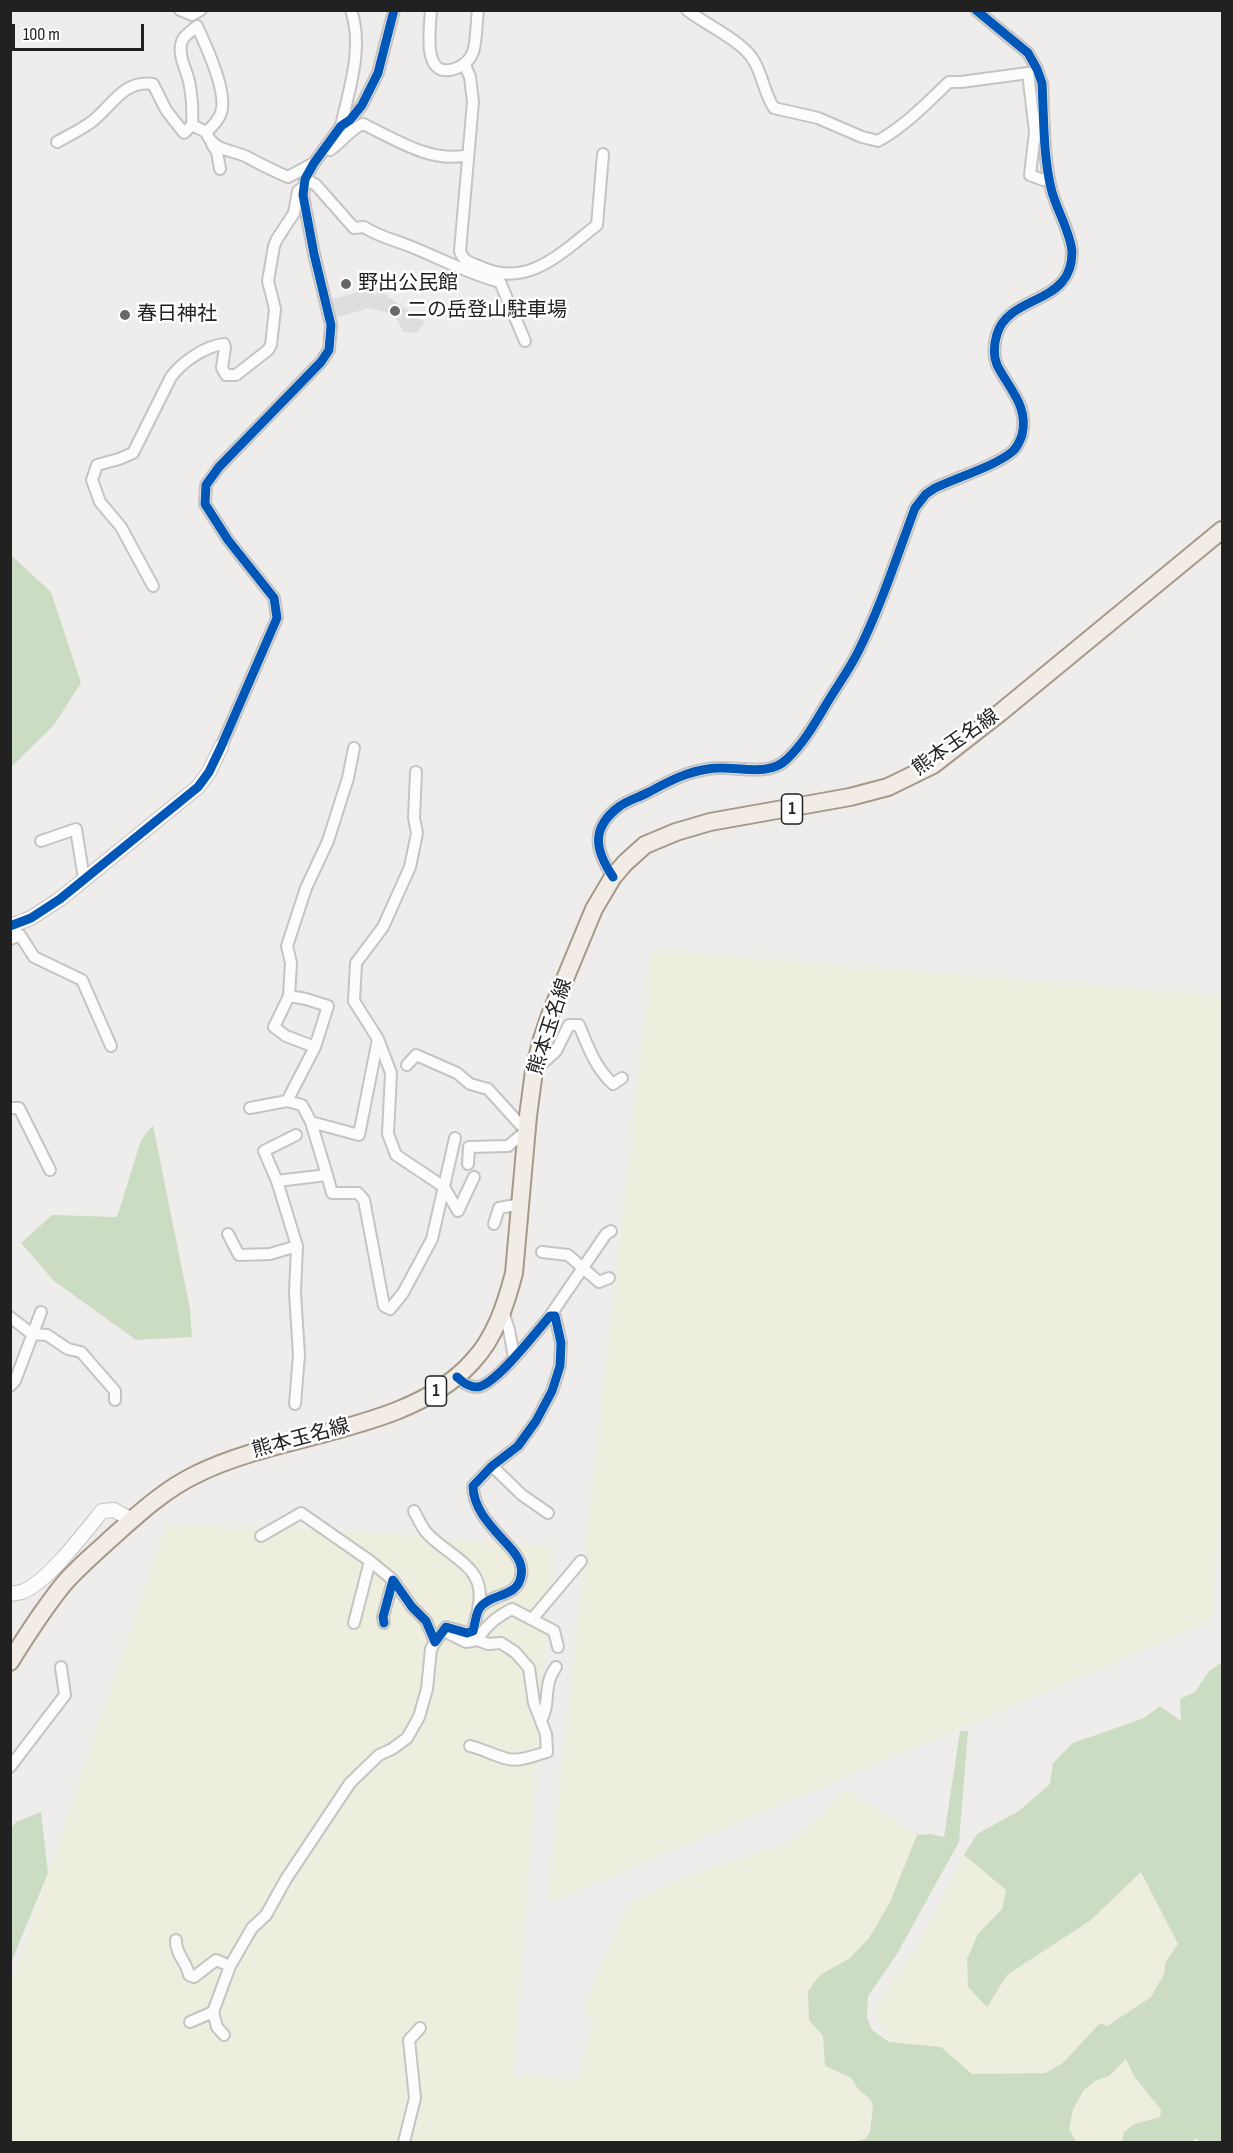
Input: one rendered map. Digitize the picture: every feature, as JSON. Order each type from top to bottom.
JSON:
[{"type":"main road","name":"熊本玉名線","points":[[10,1662],[62,1585],[166,1492],[231,1458],[400,1410],[430,1395],[457,1377],[473,1362],[502,1311],[514,1273],[526,1131],[534,1071],[550,1016],[594,909],[613,877],[645,845],[676,832],[710,822],[808,806],[888,787],[933,765],[1222,530]]},
{"type":"street","points":[[180,10],[192,15],[201,10]]},
{"type":"street","points":[[341,126],[355,62],[357,37],[351,10]]},
{"type":"street","points":[[153,586],[121,527],[100,502],[93,480],[94,472],[101,462],[119,459],[133,453],[171,377],[178,368],[199,353],[224,344],[222,368],[226,375],[231,376],[236,375],[268,350],[271,345],[275,309],[268,281],[274,246],[294,213],[298,191],[314,163],[341,126],[350,120],[362,105],[378,73],[394,10]]},
{"type":"street","points":[[431,10],[429,53],[433,64],[443,70],[452,70],[465,65],[472,53],[478,10]]},
{"type":"street","points":[[687,10],[701,22],[740,45],[754,60],[766,96],[774,108],[818,118],[862,137],[878,141],[889,135],[949,82],[1028,73],[1035,132],[1030,175],[1042,180],[1049,178]]},
{"type":"street","points":[[613,877],[598,849],[599,837],[609,817],[621,805],[682,775],[718,767],[759,770],[772,768],[785,762],[805,738],[857,655],[872,623],[915,508],[926,494],[935,488],[999,460],[1014,450],[1020,440],[1024,425],[1023,414],[1018,398],[997,364],[994,350],[996,334],[1002,321],[1013,312],[1049,294],[1063,281],[1071,267],[1072,250],[1049,178],[1042,83],[1037,69],[1028,53],[976,10]]},
{"type":"street","points":[[57,142],[92,122],[118,94],[135,85],[146,83],[153,84],[166,110],[184,133],[192,124],[193,110],[189,80],[182,59],[182,46],[184,39],[197,26],[213,60],[222,97],[221,112],[207,135]]},
{"type":"street","points":[[465,65],[470,77],[473,102],[460,251],[464,260],[495,274],[503,275],[534,270],[547,264],[597,225],[603,154]]},
{"type":"street","points":[[192,124],[227,152],[248,157],[265,168],[288,177],[314,163]]},
{"type":"street","points":[[325,148],[330,150],[355,127],[363,124],[426,154],[455,159],[468,155]]},
{"type":"street","points":[[207,135],[218,153],[220,169]]},
{"type":"street","points":[[305,182],[316,184],[354,228],[364,226],[377,236],[408,246],[482,277],[501,282],[525,341]]},
{"type":"street","points":[[10,926],[42,912],[198,787],[209,772],[221,747],[277,618],[274,598],[228,540],[205,504],[206,485],[219,467],[330,350],[332,325],[303,195],[305,182]]},
{"type":"street","points":[[315,1047],[286,1036],[274,1027],[289,996],[291,963],[287,946],[306,888],[328,841],[348,778],[354,748]]},
{"type":"street","points":[[416,772],[414,818],[417,833],[410,867],[383,927],[356,963],[354,1001],[378,1039],[391,1073],[388,1134],[396,1155],[444,1187],[458,1211],[474,1177]]},
{"type":"street","points":[[41,841],[76,829],[84,879]]},
{"type":"street","points":[[10,939],[20,935],[34,957],[82,980],[111,1046]]},
{"type":"street","points":[[287,1101],[315,1047],[328,1006],[289,996]]},
{"type":"street","points":[[534,1071],[556,1051],[568,1025],[579,1025],[590,1050],[607,1078],[613,1084],[622,1078]]},
{"type":"street","points":[[311,1122],[359,1135],[378,1039]]},
{"type":"street","points":[[407,1065],[416,1055],[457,1072],[470,1084],[488,1089],[526,1131],[508,1146],[470,1147],[468,1164]]},
{"type":"street","points":[[250,1108],[287,1101],[302,1105],[311,1122],[332,1193],[358,1192],[364,1200],[384,1306],[390,1309],[403,1293],[432,1239],[455,1138]]},
{"type":"street","points":[[10,1108],[19,1108],[50,1170]]},
{"type":"street","points":[[295,1404],[298,1355],[295,1293],[297,1246],[277,1182],[264,1151],[296,1135]]},
{"type":"street","points":[[277,1182],[327,1175]]},
{"type":"street","points":[[494,1224],[499,1208],[521,1204]]},
{"type":"street","points":[[457,1377],[468,1386],[480,1388],[494,1379],[550,1316],[582,1267],[606,1234],[611,1231]]},
{"type":"street","points":[[228,1234],[238,1255],[270,1254],[297,1246]]},
{"type":"street","points":[[542,1252],[568,1255],[599,1282],[609,1278]]},
{"type":"street","points":[[502,1311],[509,1330],[514,1357]]},
{"type":"street","points":[[10,1386],[15,1381],[41,1312]]},
{"type":"street","points":[[478,1610],[484,1604],[516,1588],[522,1573],[520,1560],[478,1508],[473,1497],[473,1486],[492,1466],[518,1446],[536,1421],[552,1391],[560,1366],[561,1343],[555,1316],[550,1316]]},
{"type":"street","points":[[10,1317],[32,1334],[47,1335],[68,1349],[81,1352],[115,1391],[115,1400]]},
{"type":"street","points":[[492,1466],[522,1495],[548,1513]]},
{"type":"street","points":[[10,1594],[25,1591],[43,1577],[75,1546],[102,1511],[114,1509],[132,1520]]},
{"type":"street","points":[[224,2035],[217,2026],[213,2012],[230,1966],[252,1928],[266,1915],[286,1879],[350,1783],[380,1755],[407,1738],[419,1717],[427,1689],[431,1649],[446,1627],[467,1633],[473,1631],[480,1600],[479,1585],[474,1572],[426,1532],[414,1511]]},
{"type":"street","points":[[261,1536],[301,1513],[393,1580],[412,1607],[426,1621],[435,1642]]},
{"type":"street","points":[[532,1618],[581,1561]]},
{"type":"street","points":[[354,1623],[370,1562]]},
{"type":"street","points":[[384,1623],[383,1617],[393,1580]]},
{"type":"street","points":[[477,1640],[486,1626],[512,1608],[554,1631],[558,1647]]},
{"type":"street","points":[[443,1633],[452,1634],[466,1642],[477,1640],[488,1644],[501,1643],[515,1652],[529,1668],[534,1702],[546,1734],[546,1752],[521,1759],[508,1759],[470,1746]]},
{"type":"street","points":[[10,1767],[65,1695],[61,1667]]},
{"type":"street","points":[[541,1720],[545,1715],[550,1674],[556,1667]]},
{"type":"street","points":[[176,1940],[176,1948],[188,1966],[189,1975],[194,1977],[216,1960],[230,1966]]},
{"type":"street","points":[[190,2022],[213,2012]]},
{"type":"street","points":[[404,2142],[414,2098],[410,2040],[420,2028]]},
{"type":"shaded area","name":"二の岳登山駐車場","points":[[369,289],[375,295],[380,291],[425,322],[416,333],[403,332],[395,315],[369,308],[335,318],[329,300]]},
{"type":"shaded area","points":[[652,950],[1222,996],[1222,1463],[1212,1621],[547,1904]]},
{"type":"shaded area","points":[[166,1525],[324,1529],[553,1547],[513,2076],[526,2074],[577,2082],[593,2019],[583,2010],[628,1903],[697,1872],[781,1846],[816,1821],[844,1789],[917,1835],[890,1902],[869,1938],[850,1958],[820,1975],[809,2020],[823,2036],[825,2066],[851,2078],[858,2089],[870,2098],[873,2106],[870,2132],[866,2138],[857,2142],[11,2142],[11,1984]]},
{"type":"shaded area","points":[[964,1855],[1006,1890],[1002,1909],[978,1934],[987,2006],[1007,1975],[1091,1920],[1141,1872],[1178,1944],[1166,1961],[1164,1974],[1151,1997],[1106,2026],[1100,2023],[1063,2063],[1044,2073],[972,2074],[941,2047],[889,2042],[873,2009],[920,1941]]},
{"type":"shaded area","points":[[1126,2059],[1134,2076],[1161,2110],[1160,2117],[1134,2124],[1124,2132],[1122,2142],[1076,2142],[1069,2130],[1073,2108],[1084,2090],[1095,2081],[1109,2076]]},
{"type":"green space","points":[[11,555],[51,592],[81,683],[54,725],[11,767]]},
{"type":"green space","points":[[153,1125],[190,1309],[192,1337],[136,1340],[54,1281],[21,1243],[52,1215],[117,1217],[141,1140]]},
{"type":"green space","points":[[1222,1662],[1222,2142],[1200,2142],[1196,2138],[1191,2142],[1122,2142],[1124,2132],[1134,2124],[1160,2117],[1161,2110],[1134,2076],[1126,2059],[1109,2076],[1095,2081],[1084,2090],[1073,2109],[1069,2129],[1076,2142],[857,2142],[866,2138],[870,2132],[873,2106],[870,2099],[858,2089],[851,2078],[825,2066],[823,2036],[809,2020],[808,1991],[820,1975],[850,1958],[869,1938],[890,1902],[917,1835],[931,1834],[944,1837],[960,1731],[968,1731],[959,1842],[897,1954],[868,1996],[867,2017],[872,2030],[889,2042],[941,2047],[972,2074],[1045,2073],[1063,2063],[1100,2023],[1107,2026],[1151,1997],[1164,1974],[1166,1961],[1178,1944],[1141,1872],[1091,1920],[1007,1975],[987,2007],[968,1987],[967,1959],[978,1934],[1002,1909],[1006,1890],[964,1855],[977,1834],[1019,1811],[1050,1784],[1053,1763],[1073,1743],[1144,1718],[1160,1706],[1181,1721],[1180,1699],[1195,1692],[1209,1671]]},
{"type":"green space","points":[[41,1812],[48,1873],[11,1963],[11,1828],[16,1822]]},
{"type":"cycle path","points":[[10,926],[31,918],[60,899],[198,787],[209,772],[221,747],[277,618],[274,598],[228,540],[205,504],[206,485],[219,467],[321,362],[329,350],[331,325],[303,195],[305,179],[341,126],[350,120],[362,105],[378,73],[394,10]]},
{"type":"cycle path","points":[[613,877],[602,858],[599,840],[604,823],[620,806],[692,772],[718,768],[760,770],[779,765],[793,753],[814,725],[858,652],[881,599],[915,508],[926,494],[935,488],[1006,456],[1014,449],[1022,435],[1023,415],[1020,406],[996,361],[994,350],[997,334],[1008,316],[1046,295],[1062,282],[1070,268],[1072,252],[1049,179],[1044,138],[1042,83],[1037,69],[1028,53],[976,10]]},
{"type":"cycle path","points":[[384,1623],[383,1617],[393,1580],[412,1607],[426,1621],[435,1642],[446,1627],[467,1633],[473,1631],[479,1609],[489,1600],[509,1592],[519,1583],[521,1576],[519,1560],[481,1513],[473,1486],[492,1466],[518,1446],[536,1421],[552,1391],[560,1366],[561,1343],[555,1316],[550,1316],[526,1345],[494,1378],[484,1385],[471,1386],[457,1377]]},
{"type":"place","name":"野出公民館","points":[[346,284]]},
{"type":"place","name":"二の岳登山駐車場","points":[[395,311]]},
{"type":"place","name":"春日神社","points":[[125,315]]}]
